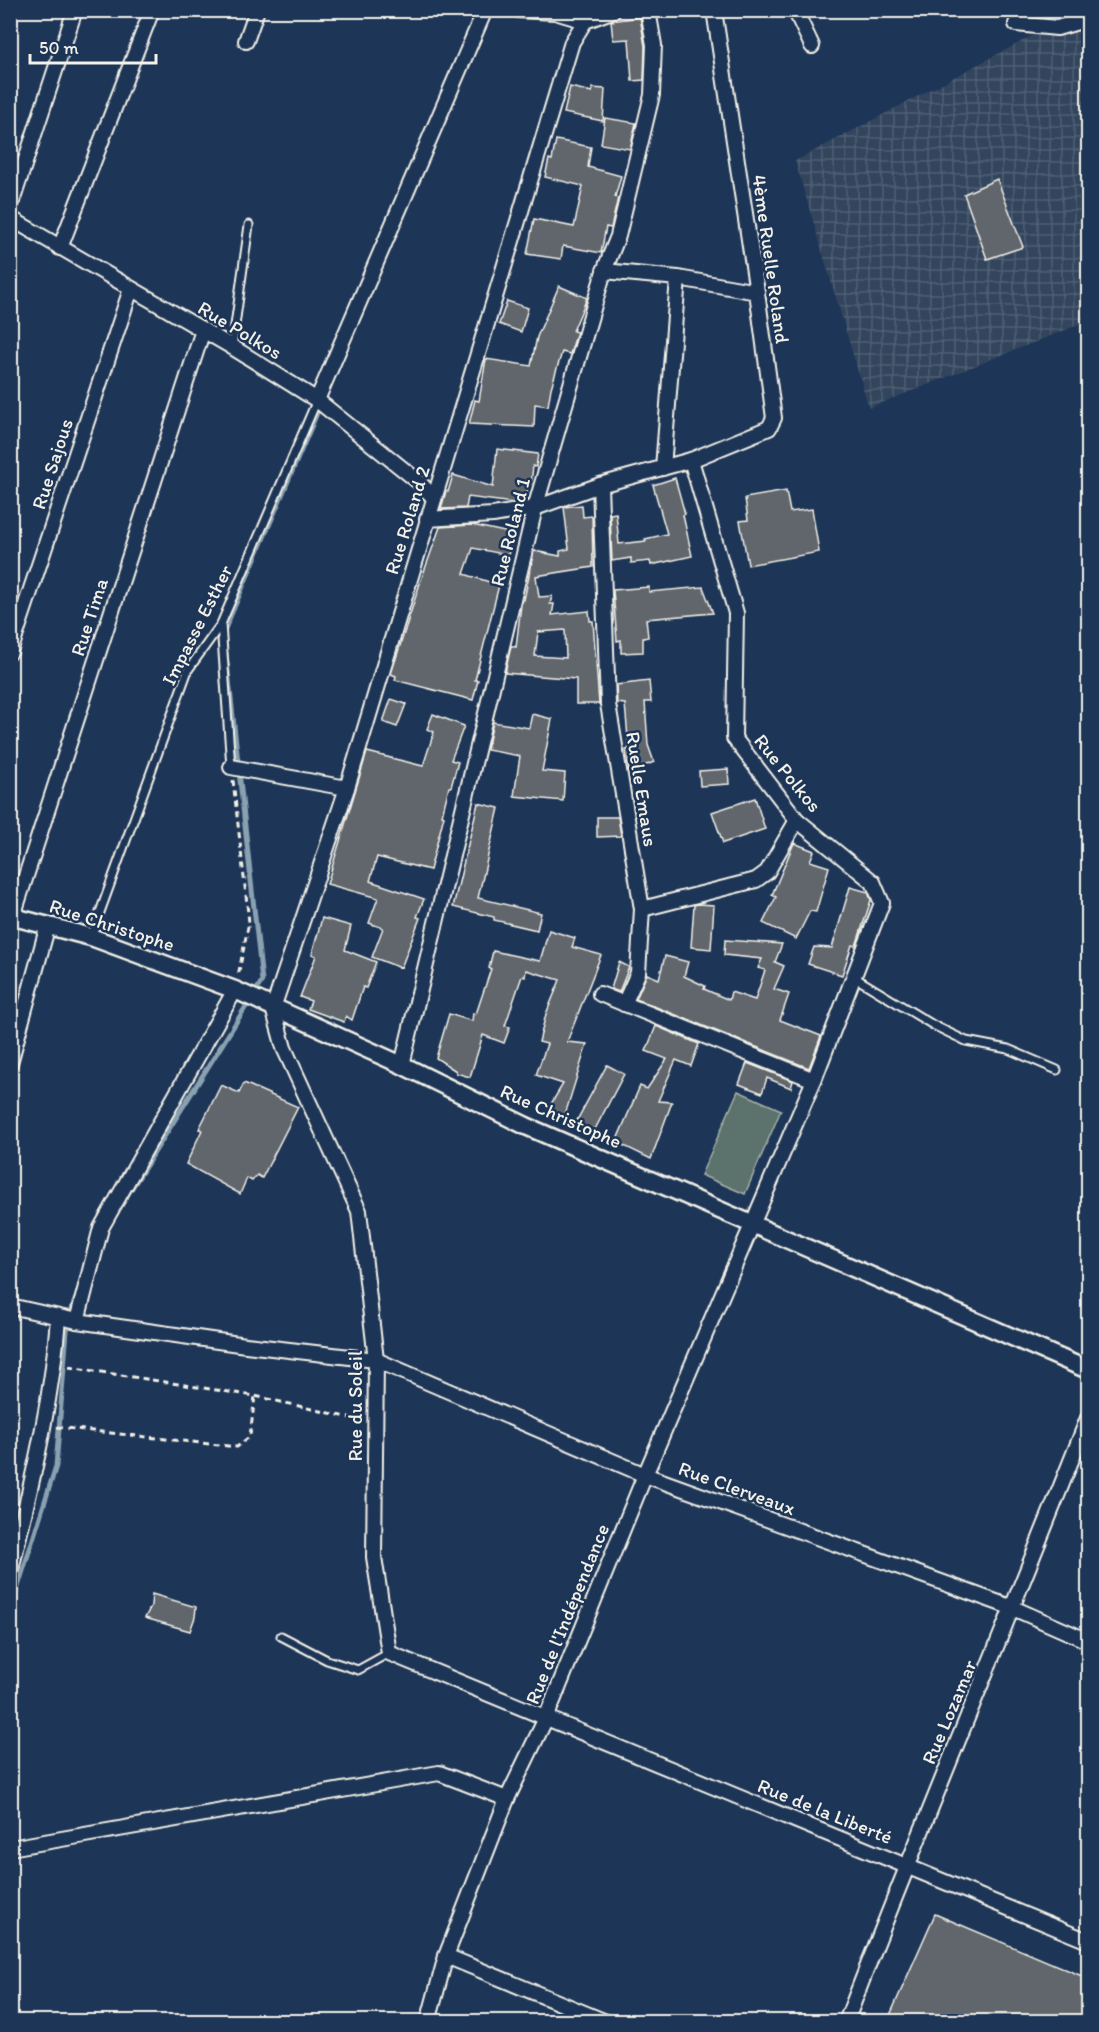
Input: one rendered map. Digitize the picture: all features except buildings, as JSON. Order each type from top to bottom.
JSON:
[{"type":"street","points":[[10,208],[75,10]]},
{"type":"street","points":[[60,248],[152,10]]},
{"type":"street","points":[[246,41],[257,10]]},
{"type":"street","points":[[320,403],[485,10]]},
{"type":"street","points":[[518,10],[555,12],[585,21],[614,10]]},
{"type":"street","name":"Rue Roland 1","points":[[402,1065],[535,508],[604,271],[618,236],[652,95],[654,45],[648,10]]},
{"type":"street","name":"4ème Ruelle Roland","points":[[691,460],[769,428],[774,418],[714,10]]},
{"type":"street","points":[[795,10],[812,46]]},
{"type":"street","points":[[1016,24],[1057,28],[1089,19]]},
{"type":"street","name":"Rue Roland 2","points":[[273,1008],[347,788],[572,42],[585,21]]},
{"type":"street","name":"Rue Polkos","points":[[10,218],[232,347],[320,403],[419,482],[434,498]]},
{"type":"street","points":[[604,271],[678,278],[757,292]]},
{"type":"street","points":[[663,468],[678,278]]},
{"type":"street","name":"Rue Sajous","points":[[10,652],[131,289]]},
{"type":"street","name":"Rue Tima","points":[[12,916],[203,330]]},
{"type":"street","points":[[428,519],[493,515],[535,508],[600,485],[691,460]]},
{"type":"street","name":"Rue Polkos","points":[[691,460],[736,613],[734,738],[797,820],[873,882],[882,903],[814,1080],[752,1224]]},
{"type":"street","name":"Ruelle Emaus","points":[[600,485],[608,704],[642,909],[638,974],[624,1004]]},
{"type":"street","points":[[231,767],[347,788]]},
{"type":"street","points":[[642,909],[756,880],[767,872],[797,820]]},
{"type":"street","name":"Rue Christophe","points":[[12,916],[91,936],[235,990],[402,1065],[526,1126],[1089,1370]]},
{"type":"street","points":[[10,1063],[15,1036],[48,925]]},
{"type":"street","points":[[77,1321],[101,1227],[235,990]]},
{"type":"street","points":[[600,994],[814,1080]]},
{"type":"street","name":"Rue du Soleil","points":[[273,1008],[284,1048],[359,1211],[376,1360],[374,1557],[389,1653]]},
{"type":"street","name":"Rue de l'Indépendance","points":[[428,2022],[446,1956],[507,1799],[546,1718],[645,1475],[752,1224]]},
{"type":"street","name":"Rue Clerveaux","points":[[10,1306],[77,1321],[376,1360],[645,1475],[1013,1608],[1089,1641]]},
{"type":"street","points":[[10,1574],[35,1468],[55,1364],[58,1318]]},
{"type":"street","name":"Rue Lozamar","points":[[846,2022],[906,1865],[1089,1418]]},
{"type":"street","points":[[389,1653],[546,1718]]},
{"type":"street","name":"Rue de la Liberté","points":[[546,1718],[1089,1941]]},
{"type":"street","points":[[10,1848],[439,1773],[507,1799]]},
{"type":"street","points":[[446,1956],[606,2022]]},
{"type":"lane","points":[[232,347],[249,225]]},
{"type":"lane","name":"Impasse Esther","points":[[91,936],[188,670],[221,624],[320,403]]},
{"type":"lane","points":[[221,624],[231,767]]},
{"type":"lane","points":[[854,978],[933,1025],[966,1041],[1008,1049],[1057,1070]]},
{"type":"lane","points":[[281,1636],[327,1660],[358,1670],[389,1653]]},
{"type":"path","points":[[231,767],[249,922],[235,990]]},
{"type":"path","points":[[55,1364],[255,1396],[376,1424]]},
{"type":"path","points":[[75,1430],[237,1447],[250,1436],[255,1396]]},
{"type":"shaded area","points":[[1079,11],[1088,11],[1088,321],[869,408],[795,161]]},
{"type":"green space","points":[[738,1091],[781,1110],[745,1194],[701,1175]]},
{"type":"waterway","points":[[224,635],[320,406]]},
{"type":"waterway","points":[[120,1207],[262,981],[226,653]]},
{"type":"waterway","points":[[10,1612],[56,1466],[68,1318],[78,1293]]}]
